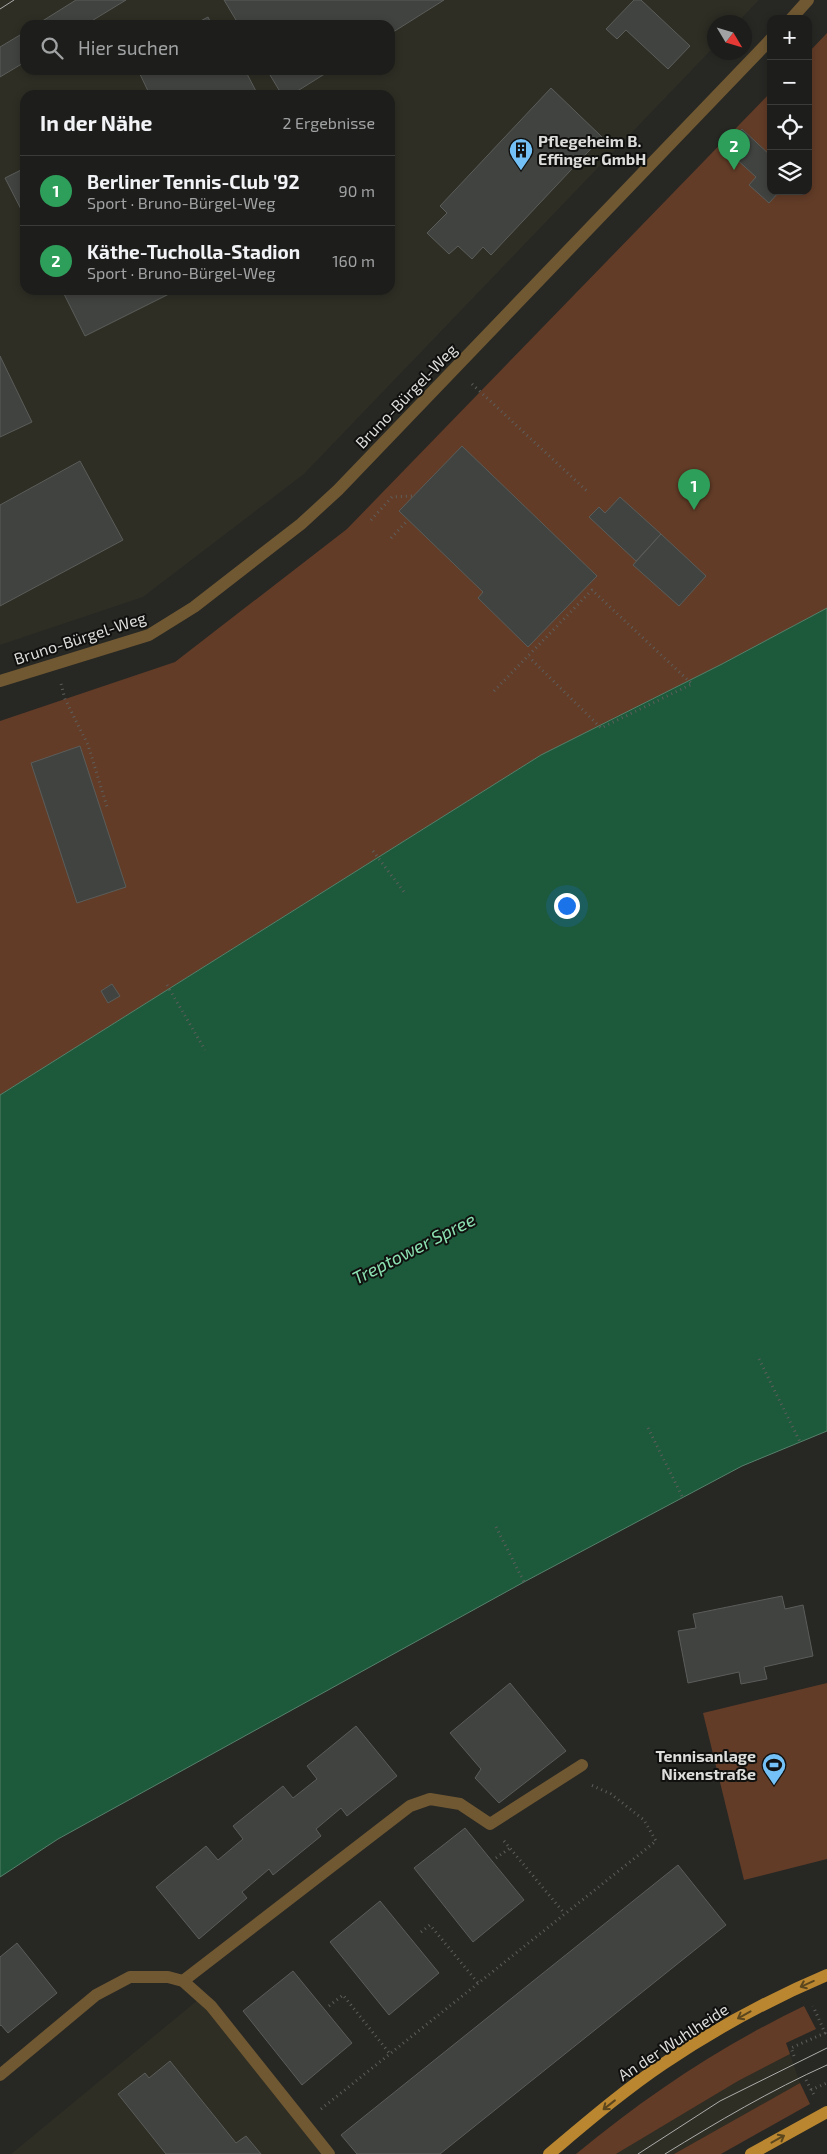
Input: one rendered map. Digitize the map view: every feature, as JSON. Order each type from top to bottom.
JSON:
[{"type":"main road","name":"An der Wuhlheide","points":[[549,2154],[608,2105],[669,2060],[750,2012],[827,1975]]},
{"type":"main road","points":[[751,2154],[827,2112]]},
{"type":"street","points":[[794,15],[808,0]]},
{"type":"street","name":"Bruno-Bürgel-Weg","points":[[0,682],[149,635],[194,607],[308,517],[338,490],[767,44]]},
{"type":"street","points":[[183,1981],[410,1806],[430,1799],[460,1804],[490,1824],[582,1765]]},
{"type":"street","points":[[0,2076],[96,1995],[130,1977],[168,1977],[183,1981],[211,2006],[329,2154]]},
{"type":"path","points":[[455,369],[589,493]]},
{"type":"path","points":[[371,520],[392,498],[414,496]]},
{"type":"path","points":[[392,538],[408,520]]},
{"type":"path","points":[[494,691],[592,590],[692,684],[601,728],[529,657]]},
{"type":"path","points":[[55,664],[65,699],[88,745],[108,810]]},
{"type":"path","points":[[373,851],[404,892]]},
{"type":"path","points":[[167,985],[205,1050]]},
{"type":"path","points":[[759,1359],[800,1442]]},
{"type":"path","points":[[648,1428],[682,1498]]},
{"type":"path","points":[[496,1527],[524,1582]]},
{"type":"path","points":[[304,2123],[656,1841],[644,1820],[611,1794],[585,1782],[564,1777]]},
{"type":"path","points":[[490,1824],[564,1913]]},
{"type":"path","points":[[496,1858],[510,1848]]},
{"type":"path","points":[[421,1932],[430,1925],[478,1983]]},
{"type":"path","points":[[329,2006],[343,1995],[390,2054]]},
{"type":"path","points":[[794,2056],[791,2048],[826,2035],[815,2011]]},
{"type":"path","points":[[806,2080],[817,2101]]},
{"type":"path","points":[[812,2090],[827,2083]]},
{"type":"shaded area","points":[[0,0],[759,0],[745,15],[707,15],[707,54],[304,474],[143,597],[0,645]]},
{"type":"shaded area","points":[[827,33],[827,608],[722,664],[541,755],[0,1095],[0,721],[175,662],[347,529],[767,96],[767,195],[812,195],[812,49]]},
{"type":"shaded area","name":"Tennisanlage Nixenstraße","points":[[827,1683],[827,1859],[744,1880],[703,1713]]},
{"type":"shaded area","points":[[199,1999],[322,2154],[11,2154]]},
{"type":"shaded area","points":[[804,2006],[816,2029],[786,2043],[790,2054],[738,2081],[616,2154],[576,2154],[630,2111],[686,2073],[743,2038]]},
{"type":"shaded area","points":[[790,2054],[800,2083],[674,2154],[616,2154],[738,2081]]},
{"type":"shaded area","points":[[800,2083],[810,2104],[721,2154],[674,2154]]},
{"type":"water","name":"Treptower Spree","points":[[827,608],[827,1431],[742,1466],[524,1582],[58,1839],[0,1877],[0,1095],[541,755],[722,664]]},
{"type":"building","points":[[76,0],[126,0],[93,20],[44,20]]},
{"type":"building","points":[[224,0],[444,0],[395,31],[395,20],[236,20]]},
{"type":"building","points":[[634,0],[641,0],[690,46],[668,69],[626,30],[617,39],[606,29]]},
{"type":"building","points":[[20,35],[20,65],[0,77],[0,47]]},
{"type":"building","points":[[140,75],[248,75],[255,90],[148,90]]},
{"type":"building","points":[[270,75],[323,75],[299,90],[279,90]]},
{"type":"building","name":"Pflegeheim B. Effinger GmbH","points":[[551,88],[602,137],[491,255],[483,247],[472,259],[458,246],[449,254],[427,233],[447,213],[440,206]]},
{"type":"building","points":[[742,129],[767,152],[767,195],[776,195],[769,203],[749,185],[756,177],[733,156],[736,152],[728,144]]},
{"type":"building","points":[[20,170],[20,207],[5,178]]},
{"type":"building","points":[[64,295],[167,295],[85,336]]},
{"type":"building","points":[[0,356],[32,422],[0,437]]},
{"type":"building","points":[[462,446],[597,576],[528,647],[478,598],[483,592],[399,511]]},
{"type":"building","points":[[80,461],[123,540],[0,606],[0,505]]},
{"type":"building","points":[[620,497],[661,534],[636,561],[589,517],[599,507],[605,513]]},
{"type":"building","points":[[661,534],[706,576],[679,606],[633,565]]},
{"type":"building","points":[[80,746],[126,887],[77,903],[31,763]]},
{"type":"building","points":[[112,984],[120,996],[108,1003],[101,991]]},
{"type":"building","points":[[782,1596],[785,1609],[803,1605],[813,1656],[764,1667],[767,1679],[741,1684],[739,1672],[688,1683],[678,1631],[696,1628],[693,1614]]},
{"type":"building","points":[[510,1683],[566,1751],[499,1803],[475,1778],[481,1769],[450,1733]]},
{"type":"building","points":[[356,1726],[397,1776],[347,1816],[341,1808],[316,1829],[321,1836],[273,1875],[269,1869],[242,1892],[247,1898],[199,1939],[156,1887],[206,1846],[218,1860],[243,1839],[233,1826],[283,1786],[293,1798],[317,1779],[307,1766]]},
{"type":"building","points":[[465,1828],[524,1900],[473,1942],[414,1868]]},
{"type":"building","points":[[678,1865],[726,1925],[440,2154],[357,2154],[341,2135]]},
{"type":"building","points":[[380,1901],[439,1973],[389,2015],[330,1942]]},
{"type":"building","points":[[17,1943],[57,1993],[8,2033],[0,2026],[0,1957]]},
{"type":"building","points":[[293,1971],[352,2043],[302,2085],[243,2011]]},
{"type":"building","points":[[170,2061],[236,2143],[246,2136],[261,2154],[166,2154],[118,2094],[145,2073],[149,2078]]},
{"type":"tram line","points":[[0,9],[14,0]]},
{"type":"tram line","points":[[638,2154],[720,2101],[827,2048]]},
{"type":"tram line","points":[[665,2154],[744,2107],[827,2065]]},
{"type":"place","name":"Käthe-Tucholla-Stadion","points":[[734,170]]},
{"type":"place","name":"Pflegeheim B. Effinger GmbH","points":[[521,171]]},
{"type":"place","name":"Berliner Tennis-Club '92","points":[[694,510]]},
{"type":"place","name":"Tennisanlage Nixenstraße","points":[[774,1786]]}]
